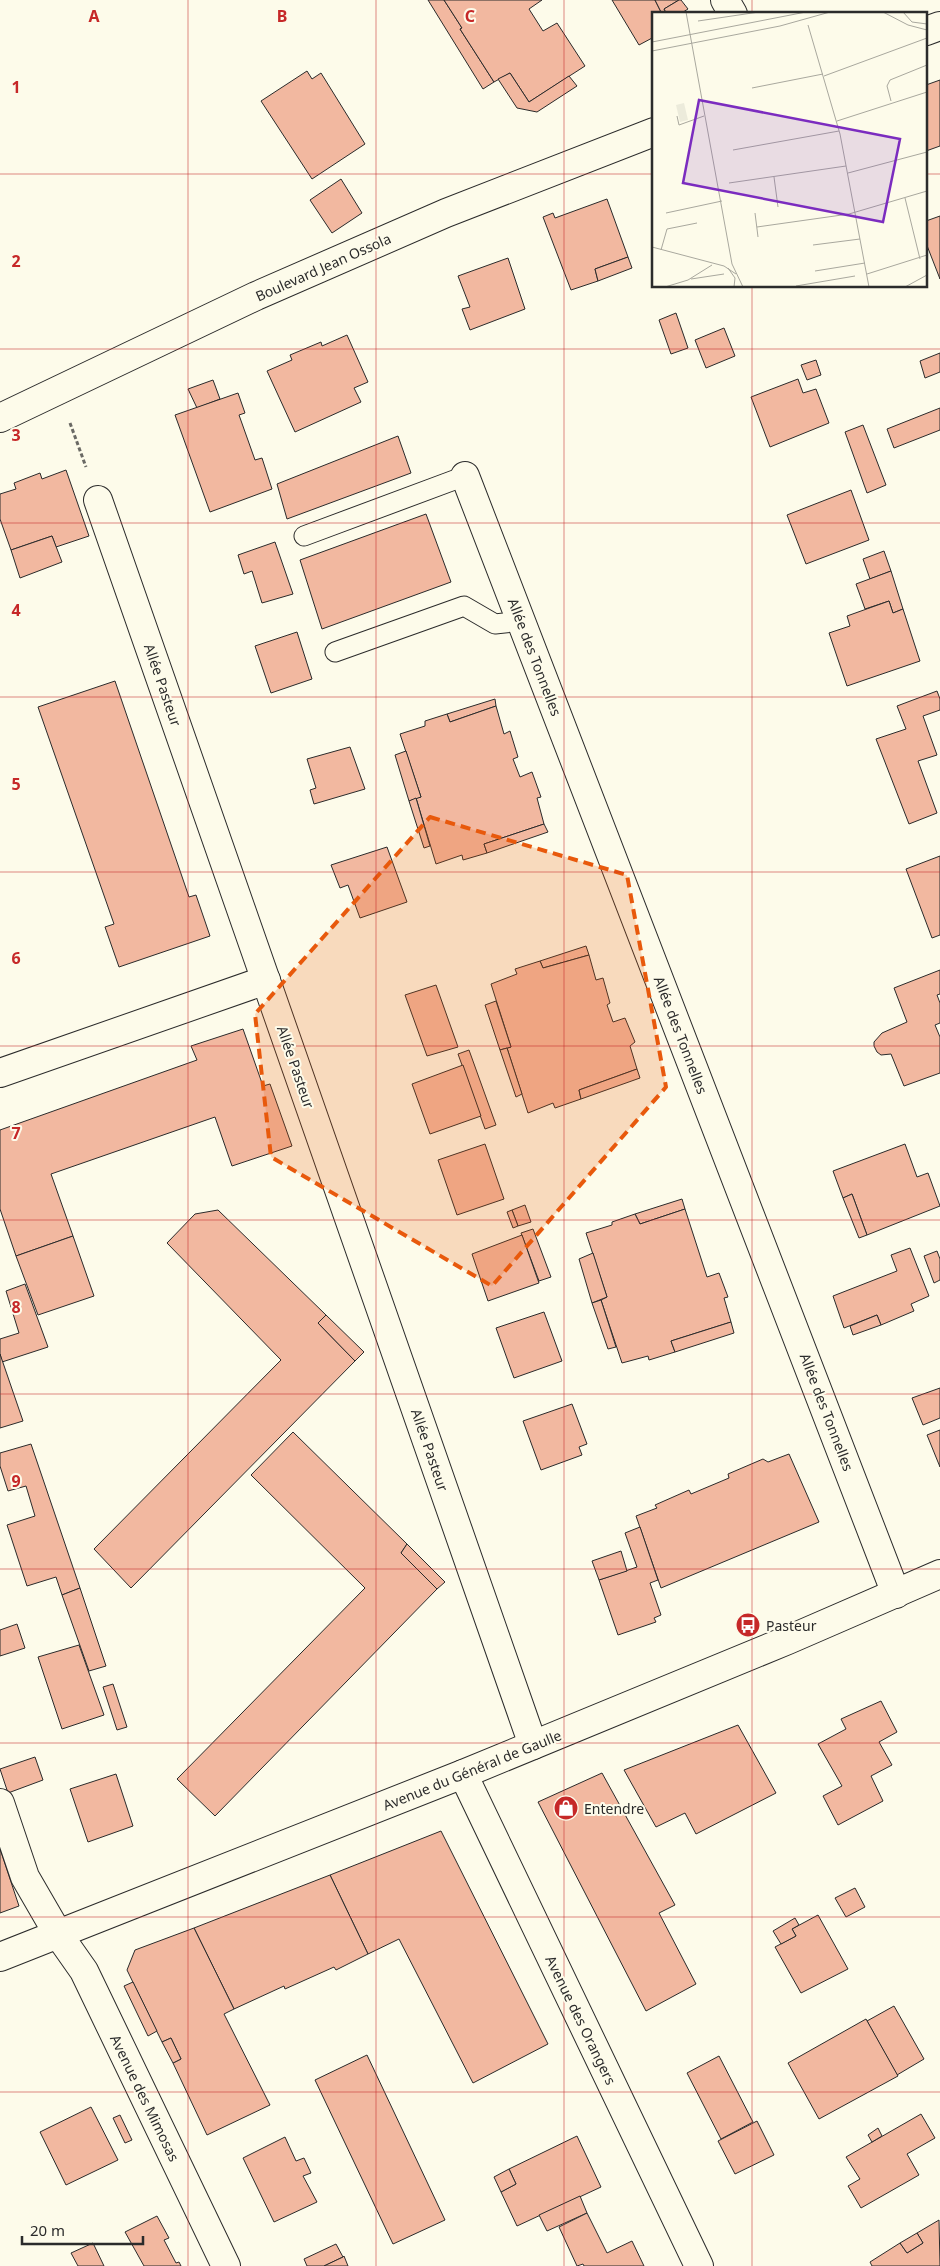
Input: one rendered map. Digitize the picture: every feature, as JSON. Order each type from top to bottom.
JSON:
[{"type":"street","points":[[725,0],[732,12]]},
{"type":"street","points":[[928,30],[940,26]]},
{"type":"street","name":"Boulevard Jean Ossola","points":[[0,418],[256,296],[446,213],[652,133]]},
{"type":"street","name":"Allée des Tonnelles","points":[[465,476],[896,1594]]},
{"type":"street","name":"Allée Pasteur","points":[[98,500],[533,1745]]},
{"type":"street","points":[[0,1073],[266,980]]},
{"type":"street","name":"Avenue du Général de Gaulle","points":[[0,1956],[463,1774],[940,1574]]},
{"type":"street","name":"Avenue des Orangers","points":[[463,1774],[700,2266]]},
{"type":"street","name":"Avenue des Mimosas","points":[[0,1803],[25,1877],[58,1934],[84,1971],[226,2266]]},
{"type":"lane","points":[[304,536],[465,476]]},
{"type":"lane","points":[[335,652],[464,606],[495,624],[522,621]]},
{"type":"path","points":[[58,390],[98,500]]},
{"type":"highlighted area","points":[[430,817],[627,875],[666,1087],[492,1286],[271,1157],[255,1014]]},
{"type":"building","points":[[428,0],[444,0],[494,82],[483,89]]},
{"type":"building","points":[[444,0],[542,0],[529,9],[543,31],[557,23],[585,66],[529,102],[510,73],[494,82]]},
{"type":"building","points":[[612,0],[655,0],[661,12],[652,12],[652,38],[639,45]]},
{"type":"building","points":[[655,0],[679,0],[664,9],[666,12],[661,12]]},
{"type":"building","points":[[681,0],[688,9],[683,12],[666,12],[664,9]]},
{"type":"building","points":[[307,71],[312,79],[321,73],[365,144],[312,179],[261,101]]},
{"type":"building","points":[[510,73],[529,102],[569,76],[577,86],[537,112],[517,108],[498,79]]},
{"type":"building","points":[[940,80],[940,146],[928,150],[928,84]]},
{"type":"building","points":[[341,179],[362,213],[332,233],[310,200]]},
{"type":"building","points":[[607,199],[628,257],[595,269],[598,281],[571,290],[543,217],[553,213],[555,218]]},
{"type":"building","points":[[940,216],[940,279],[928,248],[928,220]]},
{"type":"building","points":[[628,257],[632,268],[598,281],[595,269]]},
{"type":"building","points":[[508,258],[525,309],[470,330],[462,309],[470,307],[458,276]]},
{"type":"building","points":[[676,313],[688,348],[671,354],[659,320]]},
{"type":"building","points":[[724,328],[735,356],[706,368],[695,340]]},
{"type":"building","points":[[347,335],[368,382],[354,388],[361,402],[295,432],[267,371],[292,360],[290,355],[321,342],[322,346]]},
{"type":"building","points":[[940,353],[940,372],[925,378],[920,361]]},
{"type":"building","points":[[816,360],[821,375],[807,380],[801,365]]},
{"type":"building","points":[[798,379],[803,393],[816,389],[829,423],[770,447],[751,397]]},
{"type":"building","points":[[213,380],[220,399],[197,408],[188,389]]},
{"type":"building","points":[[238,393],[245,413],[239,415],[255,460],[262,458],[272,489],[210,512],[175,415]]},
{"type":"building","points":[[940,408],[940,430],[894,448],[887,429]]},
{"type":"building","points":[[863,425],[886,485],[867,493],[845,432]]},
{"type":"building","points":[[398,436],[411,473],[287,519],[277,484]]},
{"type":"building","points":[[66,470],[89,536],[56,547],[52,536],[11,550],[0,519],[0,494],[16,489],[14,483],[40,473],[42,479]]},
{"type":"building","points":[[851,490],[869,540],[806,564],[787,515]]},
{"type":"building","points":[[426,514],[451,582],[322,629],[300,560]]},
{"type":"building","points":[[52,536],[62,562],[20,578],[11,550]]},
{"type":"building","points":[[275,542],[293,594],[262,603],[252,571],[244,574],[238,555]]},
{"type":"building","points":[[884,551],[891,571],[870,579],[863,559]]},
{"type":"building","points":[[891,571],[903,609],[893,613],[889,601],[865,609],[856,584]]},
{"type":"building","points":[[889,601],[893,613],[903,609],[920,661],[847,686],[829,633],[850,626],[847,616]]},
{"type":"building","points":[[297,632],[312,679],[271,693],[255,646]]},
{"type":"building","points":[[115,681],[189,897],[196,895],[210,936],[119,967],[105,927],[114,924],[38,707]]},
{"type":"building","points":[[937,691],[940,699],[940,710],[923,716],[937,755],[918,761],[937,813],[909,824],[876,739],[906,729],[897,706]]},
{"type":"building","points":[[495,699],[496,706],[450,722],[447,714]]},
{"type":"building","points":[[496,706],[504,734],[510,731],[518,757],[513,759],[520,777],[532,772],[541,797],[537,798],[544,824],[484,844],[487,853],[463,860],[462,855],[436,864],[416,798],[421,797],[400,734],[425,726],[425,721],[447,714],[450,722]]},
{"type":"building","points":[[350,747],[365,789],[314,804],[310,790],[316,788],[307,759]]},
{"type":"building","points":[[406,751],[421,797],[409,801],[395,755]]},
{"type":"building","points":[[416,798],[430,846],[424,848],[409,801]]},
{"type":"building","points":[[544,824],[548,832],[487,853],[484,844]]},
{"type":"building","points":[[387,847],[407,902],[360,918],[348,885],[340,888],[331,865]]},
{"type":"building","points":[[940,856],[940,935],[932,938],[906,869]]},
{"type":"building","points":[[586,946],[589,955],[543,968],[540,961]]},
{"type":"building","points":[[589,955],[596,980],[603,978],[610,1003],[607,1005],[613,1022],[625,1018],[635,1042],[630,1046],[637,1069],[579,1090],[581,1099],[555,1108],[553,1103],[528,1113],[507,1048],[511,1047],[491,984],[517,974],[515,969],[540,961],[543,968]]},
{"type":"building","points":[[940,970],[940,994],[937,995],[940,1003],[940,1023],[935,1025],[940,1037],[940,1073],[904,1086],[891,1054],[881,1055],[877,1052],[874,1042],[882,1033],[907,1022],[894,988]]},
{"type":"building","points":[[436,985],[458,1047],[427,1056],[405,995]]},
{"type":"building","points":[[496,1001],[511,1047],[500,1050],[485,1005]]},
{"type":"building","points":[[243,1029],[263,1086],[270,1084],[292,1146],[232,1166],[215,1117],[51,1174],[73,1236],[16,1256],[0,1209],[0,1130],[197,1060],[191,1046]]},
{"type":"building","points":[[507,1048],[522,1094],[516,1097],[500,1050]]},
{"type":"building","points":[[469,1050],[496,1125],[485,1129],[458,1054]]},
{"type":"building","points":[[463,1065],[481,1116],[430,1134],[412,1084]]},
{"type":"building","points":[[637,1069],[640,1078],[581,1099],[579,1090]]},
{"type":"building","points":[[485,1144],[504,1199],[457,1215],[438,1160]]},
{"type":"building","points":[[905,1144],[917,1177],[928,1173],[940,1206],[867,1235],[852,1194],[843,1198],[833,1171]]},
{"type":"building","points":[[852,1194],[867,1235],[859,1238],[843,1198]]},
{"type":"building","points":[[682,1199],[685,1209],[640,1224],[635,1214]]},
{"type":"building","points":[[525,1205],[531,1222],[518,1226],[512,1210]]},
{"type":"building","points":[[685,1209],[707,1277],[719,1273],[728,1297],[724,1298],[731,1322],[671,1341],[675,1352],[649,1360],[648,1356],[622,1363],[601,1300],[607,1297],[586,1233],[612,1225],[612,1222],[635,1214],[640,1224]]},
{"type":"building","points":[[218,1210],[326,1315],[318,1323],[355,1361],[131,1588],[94,1549],[281,1360],[167,1243],[195,1214]]},
{"type":"building","points":[[512,1210],[518,1226],[513,1228],[507,1212]]},
{"type":"building","points":[[533,1229],[551,1277],[539,1281],[521,1233]]},
{"type":"building","points":[[522,1235],[539,1283],[488,1301],[472,1254]]},
{"type":"building","points":[[73,1236],[94,1296],[38,1315],[16,1256]]},
{"type":"building","points":[[910,1248],[929,1296],[911,1304],[914,1311],[881,1325],[877,1315],[844,1328],[833,1296],[897,1271],[891,1255]]},
{"type":"building","points":[[937,1251],[940,1259],[940,1280],[934,1283],[924,1256]]},
{"type":"building","points":[[593,1253],[607,1297],[592,1303],[579,1259]]},
{"type":"building","points":[[25,1284],[48,1347],[2,1362],[0,1339],[19,1333],[6,1291]]},
{"type":"building","points":[[601,1300],[616,1347],[608,1349],[592,1303]]},
{"type":"building","points":[[544,1312],[562,1361],[514,1378],[496,1328]]},
{"type":"building","points":[[326,1315],[364,1352],[355,1361],[318,1323]]},
{"type":"building","points":[[877,1315],[881,1325],[853,1335],[850,1326]]},
{"type":"building","points":[[731,1322],[734,1333],[675,1352],[671,1341]]},
{"type":"building","points":[[0,1354],[23,1421],[0,1428]]},
{"type":"building","points":[[940,1388],[940,1418],[923,1425],[912,1398]]},
{"type":"building","points":[[572,1404],[587,1444],[579,1447],[582,1455],[541,1470],[523,1421]]},
{"type":"building","points":[[940,1430],[940,1467],[927,1435]]},
{"type":"building","points":[[293,1432],[407,1544],[401,1553],[437,1589],[215,1816],[177,1779],[365,1588],[251,1475]]},
{"type":"building","points":[[31,1444],[80,1588],[62,1595],[56,1577],[27,1586],[7,1525],[35,1516],[26,1486],[8,1491],[0,1466],[0,1453]]},
{"type":"building","points":[[789,1454],[819,1522],[661,1588],[636,1516],[657,1508],[655,1505],[689,1490],[691,1494],[729,1478],[728,1474],[763,1459],[768,1462]]},
{"type":"building","points":[[640,1527],[658,1580],[650,1583],[661,1615],[654,1618],[656,1622],[618,1635],[599,1580],[637,1567],[625,1533]]},
{"type":"building","points":[[407,1544],[445,1582],[437,1589],[401,1553]]},
{"type":"building","points":[[621,1551],[627,1571],[599,1580],[592,1561]]},
{"type":"building","points":[[80,1588],[106,1666],[89,1671],[62,1595]]},
{"type":"building","points":[[17,1624],[25,1648],[0,1656],[0,1630]]},
{"type":"building","points":[[79,1645],[104,1715],[62,1729],[38,1657]]},
{"type":"building","points":[[113,1684],[127,1727],[117,1730],[103,1687]]},
{"type":"building","points":[[881,1701],[897,1732],[879,1742],[892,1765],[871,1776],[883,1801],[838,1825],[823,1796],[842,1786],[818,1744],[846,1729],[841,1719]]},
{"type":"building","points":[[738,1725],[776,1793],[696,1834],[685,1813],[656,1827],[624,1770]]},
{"type":"building","points":[[35,1757],[43,1780],[8,1793],[0,1769]]},
{"type":"building","points":[[602,1773],[675,1905],[659,1913],[696,1984],[646,2011],[538,1802]]},
{"type":"building","points":[[116,1774],[133,1826],[88,1842],[70,1789]]},
{"type":"building","points":[[441,1831],[548,2044],[473,2083],[399,1939],[368,1954],[330,1875]]},
{"type":"building","points":[[0,1849],[19,1906],[0,1913]]},
{"type":"building","points":[[330,1875],[368,1954],[336,1970],[334,1967],[285,1989],[284,1986],[234,2009],[194,1928]]},
{"type":"building","points":[[855,1888],[865,1907],[846,1917],[835,1898]]},
{"type":"building","points":[[818,1915],[848,1969],[801,1993],[775,1947],[796,1936],[792,1929]]},
{"type":"building","points":[[795,1918],[799,1925],[792,1929],[796,1936],[781,1944],[773,1931]]},
{"type":"building","points":[[194,1928],[234,2009],[224,2014],[270,2105],[207,2135],[173,2063],[181,2059],[171,2038],[162,2042],[127,1970],[135,1950]]},
{"type":"building","points":[[133,1982],[157,2031],[148,2036],[124,1986]]},
{"type":"building","points":[[894,2006],[924,2059],[897,2075],[867,2021]]},
{"type":"building","points":[[866,2019],[898,2076],[819,2119],[788,2063]]},
{"type":"building","points":[[171,2038],[181,2059],[173,2063],[162,2042]]},
{"type":"building","points":[[367,2055],[445,2220],[393,2244],[315,2080]]},
{"type":"building","points":[[719,2056],[753,2122],[721,2139],[687,2073]]},
{"type":"building","points":[[91,2107],[118,2160],[66,2185],[40,2132]]},
{"type":"building","points":[[921,2114],[935,2138],[907,2154],[919,2175],[861,2208],[848,2186],[860,2179],[846,2157]]},
{"type":"building","points":[[120,2115],[132,2140],[125,2143],[113,2118]]},
{"type":"building","points":[[757,2121],[774,2155],[735,2174],[718,2141]]},
{"type":"building","points":[[878,2128],[882,2136],[872,2142],[868,2135]]},
{"type":"building","points":[[577,2136],[601,2187],[517,2226],[501,2192],[516,2184],[509,2169]]},
{"type":"building","points":[[285,2137],[296,2161],[304,2158],[311,2173],[303,2176],[317,2202],[274,2222],[243,2158]]},
{"type":"building","points":[[509,2169],[516,2184],[501,2192],[494,2177]]},
{"type":"building","points":[[580,2196],[587,2213],[547,2231],[539,2215]]},
{"type":"building","points":[[587,2213],[607,2253],[632,2241],[644,2266],[584,2266],[583,2264],[577,2266],[559,2227]]},
{"type":"building","points":[[157,2216],[169,2238],[164,2240],[176,2263],[179,2262],[181,2266],[144,2266],[125,2232]]},
{"type":"building","points":[[939,2220],[940,2266],[872,2266],[870,2262],[900,2243],[907,2253],[923,2243],[917,2233]]},
{"type":"building","points":[[917,2233],[923,2243],[907,2253],[900,2243]]},
{"type":"building","points":[[93,2243],[104,2266],[78,2266],[71,2253]]},
{"type":"building","points":[[336,2244],[343,2257],[324,2266],[307,2266],[304,2259]]},
{"type":"building","points":[[343,2257],[348,2266],[324,2266]]},
{"type":"place","name":"Pasteur","points":[[748,1625]]},
{"type":"place","name":"Entendre","points":[[566,1808]]}]
